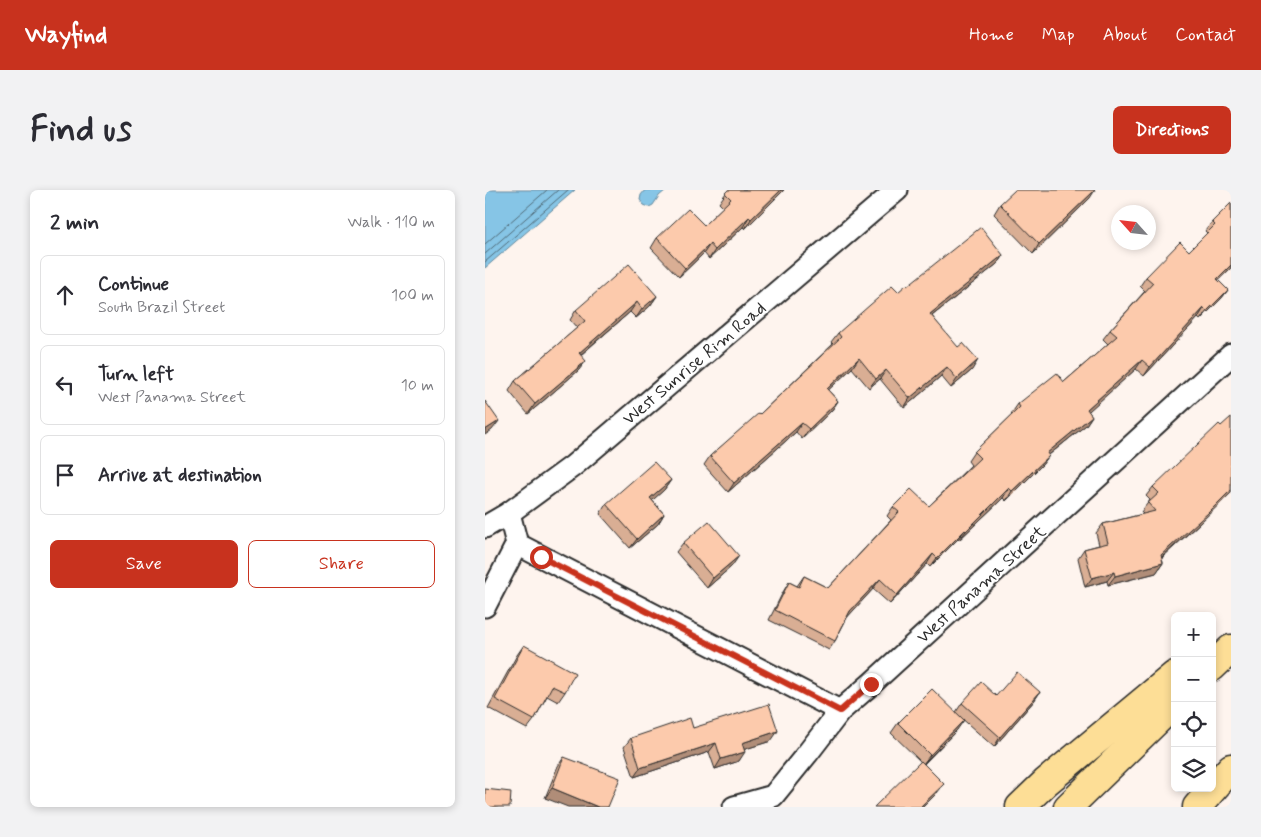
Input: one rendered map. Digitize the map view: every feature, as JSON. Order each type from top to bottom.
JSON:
[{"type":"highway","points":[[1216,641],[1231,629]]},
{"type":"highway","points":[[1216,663],[1231,649]]},
{"type":"highway","points":[[1019,807],[1046,782],[1171,679]]},
{"type":"highway","points":[[1068,807],[1171,707]]},
{"type":"highway","points":[[1216,774],[1231,760]]},
{"type":"highway","points":[[1197,807],[1231,768]]},
{"type":"highway","points":[[1183,807],[1198,792]]},
{"type":"street","name":"West Sunrise Rim Road","points":[[485,527],[509,513],[573,466],[897,190]]},
{"type":"street","name":"West Panama Street","points":[[734,807],[773,796],[840,711],[1231,354]]},
{"type":"street","points":[[485,606],[517,544],[509,513]]},
{"type":"street","points":[[517,544],[840,711]]},
{"type":"water","points":[[485,190],[575,190],[485,268]]},
{"type":"water","points":[[645,190],[666,190],[649,207],[640,200]]},
{"type":"building","points":[[728,190],[781,190],[751,219],[749,217],[715,250],[710,244],[685,268],[657,238],[688,209],[704,225],[731,199],[725,193]]},
{"type":"building","points":[[1015,190],[1095,190],[1039,244],[1000,204]]},
{"type":"building","points":[[1231,203],[1231,265],[1217,279],[1228,290],[1207,311],[1204,308],[1150,367],[1142,360],[1087,409],[1092,416],[1047,453],[1049,456],[1012,491],[1009,488],[937,558],[933,554],[897,595],[880,579],[850,611],[835,641],[775,610],[789,582],[799,587],[804,576],[828,588],[899,512],[893,507],[911,489],[929,506],[980,458],[974,452],[1020,407],[1018,404],[1057,373],[1064,382],[1117,336],[1110,330],[1153,283],[1146,277],[1180,242],[1189,251],[1215,225],[1212,222]]},
{"type":"building","points":[[981,227],[1003,255],[930,314],[958,347],[963,343],[978,360],[957,379],[947,367],[910,398],[886,370],[876,379],[859,358],[827,389],[838,401],[809,429],[802,423],[734,483],[710,456],[760,414],[841,337],[838,333],[892,286],[898,292]]},
{"type":"building","points":[[629,264],[657,296],[642,309],[637,302],[579,353],[586,361],[535,404],[515,381],[585,321],[576,310]]},
{"type":"building","points":[[485,401],[499,421],[485,430]]},
{"type":"building","points":[[1231,417],[1231,490],[1161,555],[1163,563],[1115,576],[1114,572],[1092,578],[1084,549],[1108,543],[1103,524],[1155,511],[1148,503],[1159,493],[1153,487],[1219,424],[1221,426]]},
{"type":"building","points":[[654,462],[671,480],[650,498],[664,514],[637,539],[606,504]]},
{"type":"building","points":[[709,521],[739,556],[713,578],[683,543]]},
{"type":"building","points":[[524,645],[575,673],[565,692],[552,686],[534,720],[495,699]]},
{"type":"building","points":[[1017,672],[1040,692],[1000,737],[962,703],[981,682],[996,696]]},
{"type":"building","points":[[932,689],[964,720],[930,755],[898,723]]},
{"type":"building","points":[[769,704],[778,731],[742,743],[745,752],[721,759],[716,743],[640,768],[631,738],[690,718],[693,728]]},
{"type":"building","points":[[564,757],[620,778],[608,807],[598,807],[552,788]]},
{"type":"building","points":[[921,761],[944,784],[920,807],[874,807]]},
{"type":"building","points":[[485,789],[511,792],[510,807],[485,807]]},
{"type":"route","points":[[541,557],[840,711],[871,684]]}]
